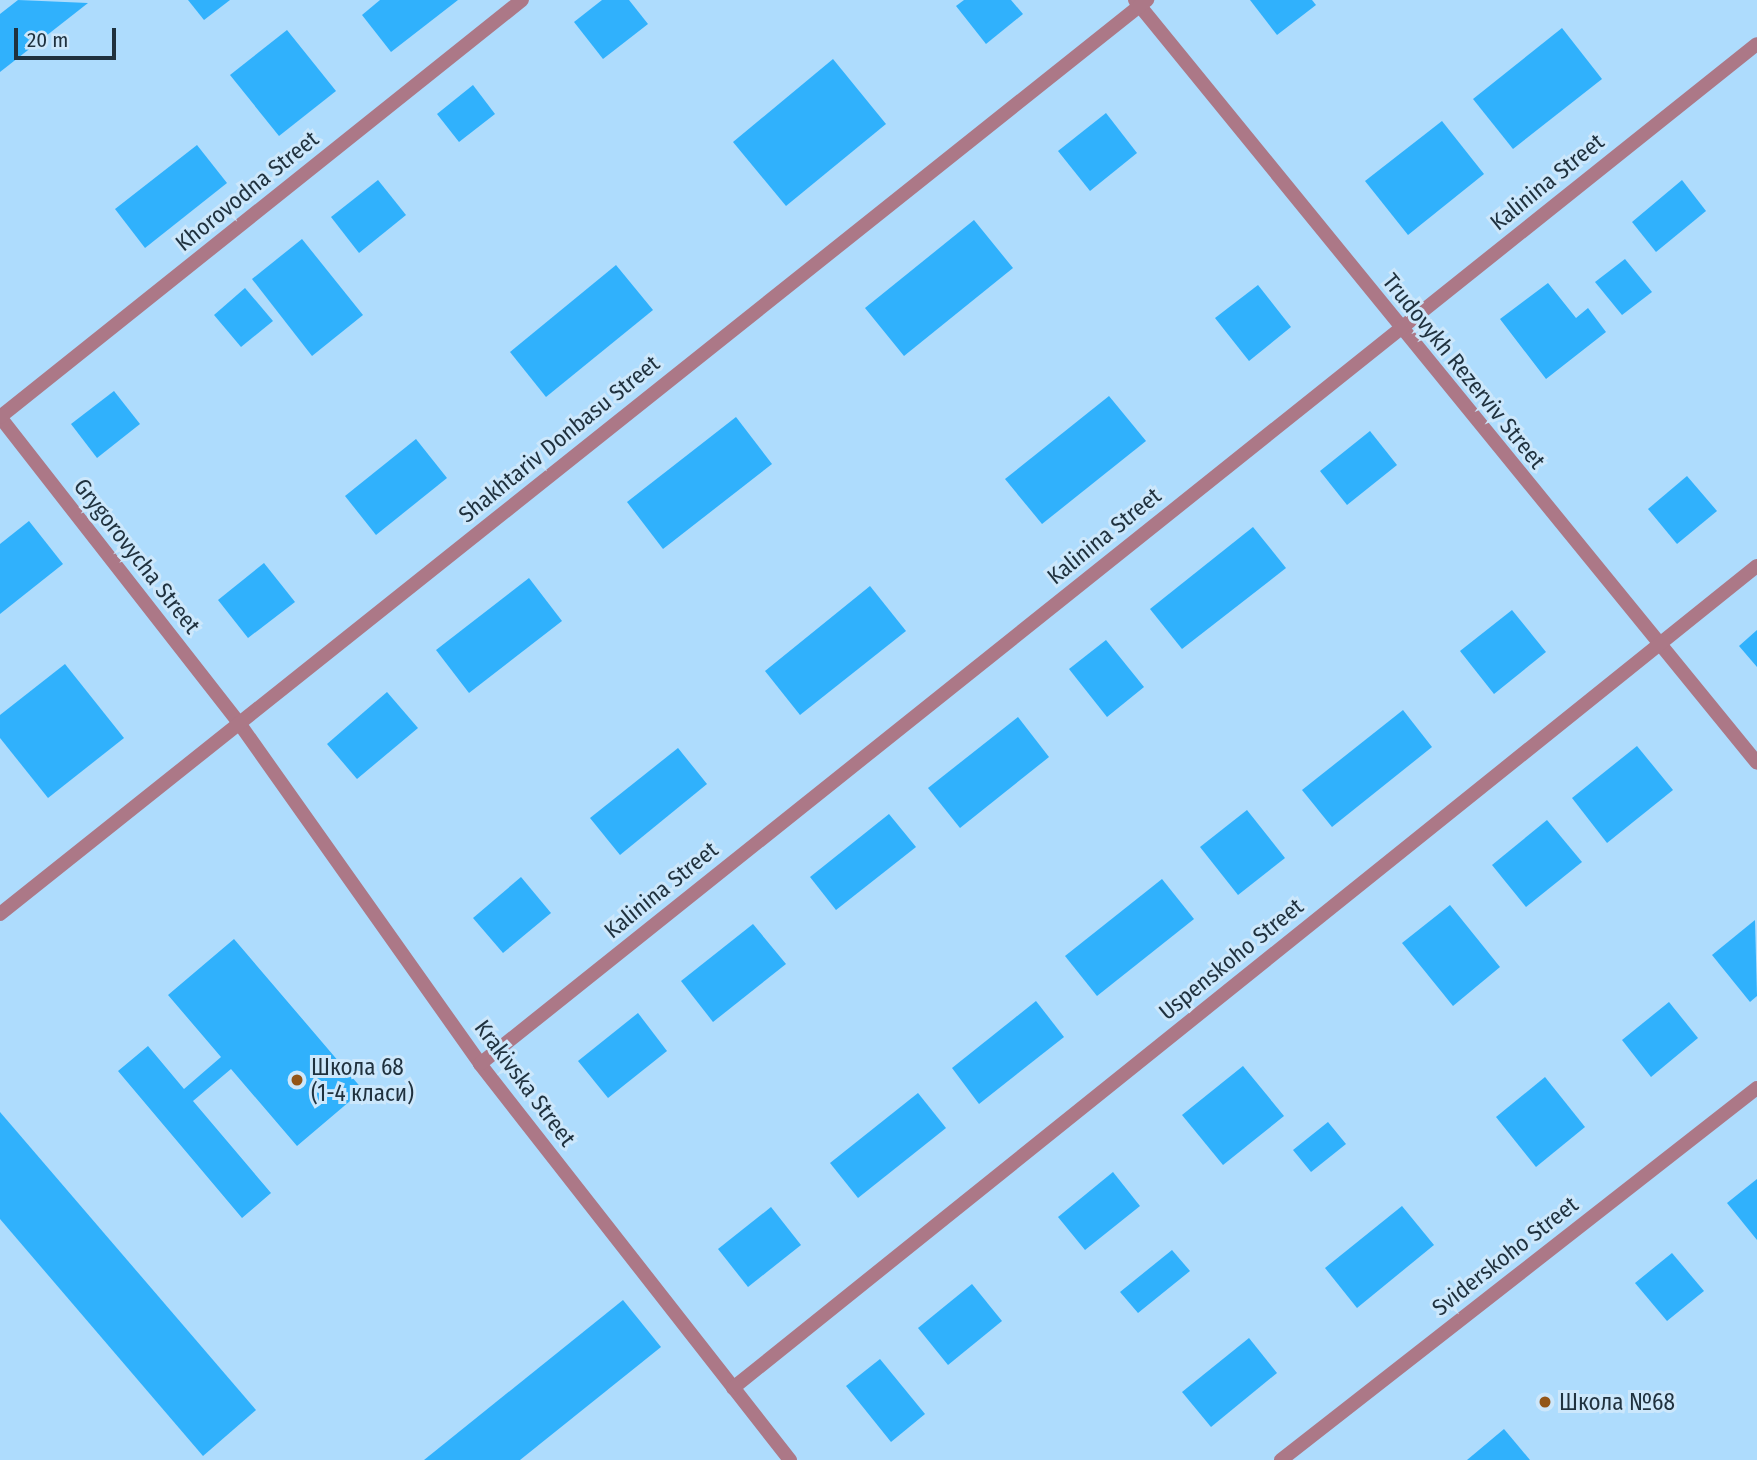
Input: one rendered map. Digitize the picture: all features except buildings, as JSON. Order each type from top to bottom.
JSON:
[{"type":"street","name":"Khorovodna Street","points":[[0,417],[522,0]]},
{"type":"street","name":"Trudovykh Rezerviv Street","points":[[1140,2],[1400,329],[1757,763]]},
{"type":"street","name":"Shakhtariv Donbasu Street","points":[[0,914],[1140,2]]},
{"type":"street","name":"Kalinina Street","points":[[480,1064],[1757,44]]},
{"type":"street","name":"Grygorovycha Street","points":[[0,417],[239,723]]},
{"type":"street","name":"Uspenskoho Street","points":[[733,1388],[1757,566]]},
{"type":"street","name":"Krakivska Street","points":[[239,723],[480,1064],[790,1460]]},
{"type":"street","name":"Sviderskoho Street","points":[[1281,1460],[1757,1088]]},
{"type":"place","name":"Школа 68 (1-4 класи)","points":[[297,1080]]},
{"type":"place","name":"Школа №68","points":[[1545,1402]]}]
